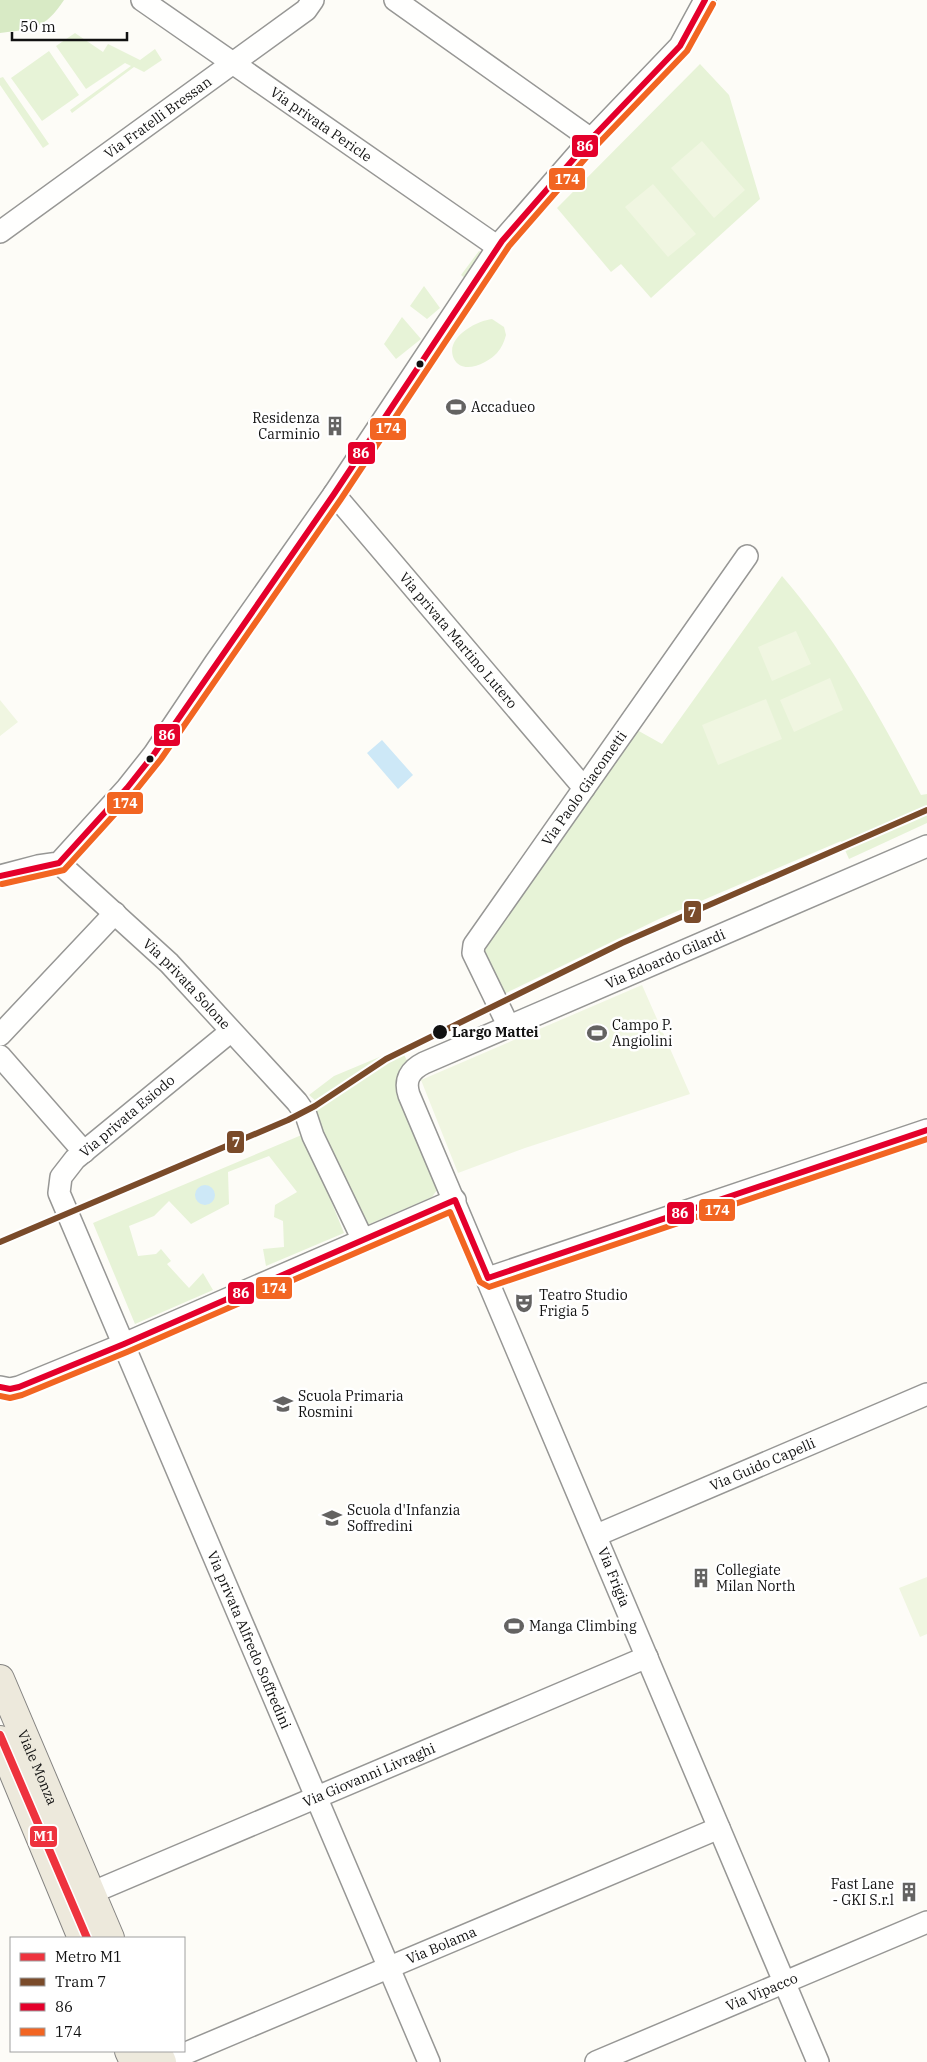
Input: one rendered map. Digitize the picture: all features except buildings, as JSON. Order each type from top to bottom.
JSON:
[{"type":"main road","name":"Viale Monza","points":[[0,1679],[110,1937]]},
{"type":"main road","name":"Viale Monza","points":[[0,1740],[82,1937]]},
{"type":"street","name":"Via privata Pericle","points":[[142,0],[498,247]]},
{"type":"street","name":"Via Fratelli Bressan","points":[[0,232],[306,10],[313,0]]},
{"type":"street","points":[[395,0],[591,139]]},
{"type":"street","points":[[0,876],[38,866],[59,863],[139,774],[334,494],[498,247],[591,139],[680,46],[705,0]]},
{"type":"street","name":"Via privata Martino Lutero","points":[[334,494],[584,788]]},
{"type":"street","name":"Via Paolo Giacometti","points":[[509,1027],[473,953],[474,945],[747,556]]},
{"type":"street","name":"Via Edoardo Gilardi","points":[[408,1077],[419,1065],[927,846]]},
{"type":"street","name":"Via privata Solone","points":[[59,863],[169,963],[230,1032],[297,1102],[306,1115],[313,1136],[363,1240]]},
{"type":"street","points":[[0,1035],[114,912]]},
{"type":"street","name":"Via privata Esiodo","points":[[70,1216],[59,1192],[59,1182],[67,1168],[230,1032]]},
{"type":"street","points":[[0,1056],[84,1152]]},
{"type":"street","name":"Via Frigia","points":[[408,1077],[408,1091],[818,2062]]},
{"type":"street","points":[[488,1278],[927,1130]]},
{"type":"street","points":[[7,1388],[124,1344],[455,1200]]},
{"type":"street","name":"Via privata Alfredo Soffredini","points":[[70,1216],[429,2062]]},
{"type":"street","name":"Via Guido Capelli","points":[[597,1535],[927,1394]]},
{"type":"street","name":"Via Giovanni Livraghi","points":[[91,1893],[647,1657]]},
{"type":"street","name":"Via Bolama","points":[[163,2062],[719,1828]]},
{"type":"street","name":"Via Vipacco","points":[[596,2062],[927,1922]]},
{"type":"green space","points":[[0,0],[64,0],[51,17],[37,26],[0,33]]},
{"type":"green space","points":[[75,33],[103,52],[108,44],[140,60],[155,49],[162,60],[144,72],[134,67],[72,113],[70,110],[131,66],[125,63],[86,89],[56,46]]},
{"type":"green space","points":[[49,51],[79,95],[42,121],[11,78]]},
{"type":"green space","points":[[700,64],[729,95],[760,199],[651,298],[621,264],[611,272],[557,208]]},
{"type":"green space","points":[[3,77],[49,144],[43,148],[0,85],[0,78]]},
{"type":"green space","points":[[702,141],[745,190],[714,218],[671,168]]},
{"type":"green space","points":[[653,184],[696,234],[668,257],[625,207]]},
{"type":"green space","points":[[479,251],[484,254],[467,280],[461,275]]},
{"type":"green space","points":[[424,286],[440,308],[427,319],[410,306]]},
{"type":"green space","points":[[402,317],[421,339],[396,359],[384,344]]},
{"type":"green space","points":[[492,319],[504,327],[506,335],[499,351],[493,357],[476,366],[463,367],[458,364],[454,359],[452,351],[453,344],[457,338],[470,327]]},
{"type":"green space","points":[[782,576],[822,627],[858,681],[921,795],[927,794],[927,823],[849,859],[841,841],[659,919],[502,995],[482,960],[484,942],[637,730],[662,744]]},
{"type":"green space","points":[[796,631],[811,664],[772,681],[758,647]]},
{"type":"green space","points":[[830,678],[843,710],[794,732],[780,700]]},
{"type":"green space","points":[[766,699],[782,739],[718,765],[702,725]]},
{"type":"green space","points":[[0,700],[18,722],[0,736]]},
{"type":"green space","name":"Campo P. Angiolini","points":[[642,985],[690,1094],[525,1148],[458,1173],[421,1080]]},
{"type":"green space","points":[[401,1048],[409,1065],[399,1099],[437,1190],[432,1197],[367,1225],[344,1200],[318,1117],[311,1105],[316,1101],[309,1095],[334,1076]]},
{"type":"green space","points":[[304,1134],[344,1233],[266,1266],[263,1249],[284,1247],[283,1221],[274,1217],[275,1205],[297,1192],[269,1156],[228,1172],[229,1204],[191,1224],[169,1201],[154,1216],[129,1226],[138,1256],[156,1254],[161,1249],[171,1261],[167,1264],[189,1288],[203,1273],[213,1290],[135,1324],[93,1223]]},
{"type":"green space","points":[[927,1577],[927,1634],[920,1637],[899,1588]]},
{"type":"water","points":[[382,740],[413,775],[398,789],[367,753]]},
{"type":"water","points":[[205,1185],[212,1188],[215,1195],[212,1202],[205,1205],[198,1202],[195,1195],[198,1188]]},
{"type":"metro line","name":"M1","points":[[0,1735],[87,1937]]},
{"type":"tram line","name":"7","points":[[0,1242],[288,1120],[315,1106],[386,1059],[622,943],[927,810]]},
{"type":"transit line","name":"86","points":[[0,876],[59,863],[127,788],[154,754],[334,494],[502,241],[591,139],[680,46],[705,0]]},
{"type":"transit line","name":"174","points":[[2,884],[64,870],[133,794],[161,759],[341,499],[509,246],[597,145],[687,51],[713,4]]},
{"type":"transit line","name":"86","points":[[0,1387],[10,1389],[19,1387],[124,1344],[455,1200],[488,1278],[927,1130]]},
{"type":"transit line","name":"174","points":[[0,1396],[10,1398],[22,1395],[127,1352],[450,1212],[480,1282],[489,1287],[927,1139]]},
{"type":"place","name":"Accadueo","points":[[456,407]]},
{"type":"place","name":"Residenza Carminio","points":[[335,426]]},
{"type":"place","name":"Largo Mattei","points":[[440,1032]]},
{"type":"place","name":"Campo P. Angiolini","points":[[597,1033]]},
{"type":"place","name":"Teatro Studio Frigia 5","points":[[524,1303]]},
{"type":"place","name":"Scuola Primaria Rosmini","points":[[283,1404]]},
{"type":"place","name":"Scuola d'Infanzia Soffredini","points":[[332,1518]]},
{"type":"place","name":"Collegiate Milan North","points":[[701,1578]]},
{"type":"place","name":"Manga Climbing","points":[[514,1626]]},
{"type":"place","name":"Fast Lane - GKI S.r.l","points":[[909,1892]]}]
